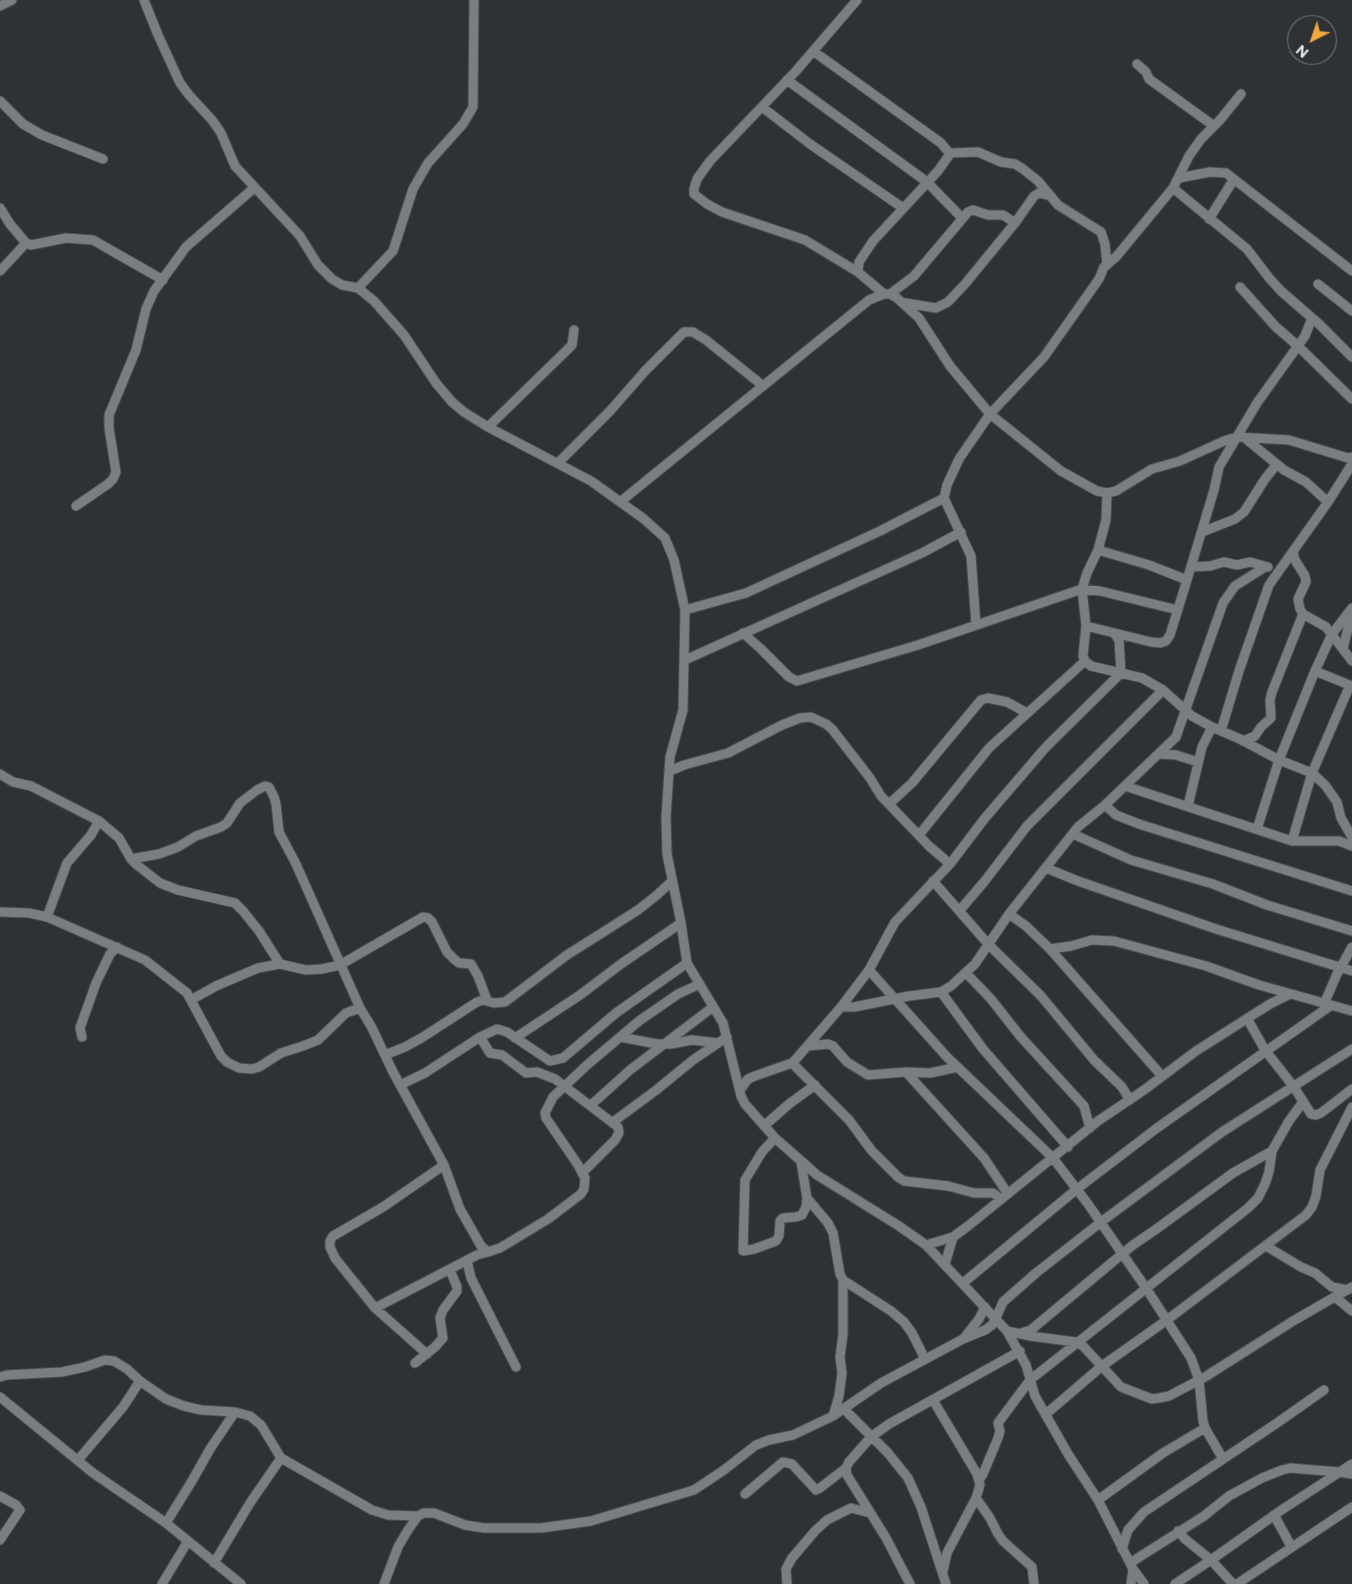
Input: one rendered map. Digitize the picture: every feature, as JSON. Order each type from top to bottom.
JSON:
[{"type":"street","points":[[0,6],[12,0]]},
{"type":"street","points":[[144,0],[180,82],[212,120],[235,166],[300,236],[318,265],[332,279],[342,285],[358,288],[374,300],[389,316],[436,383],[452,402],[488,427],[591,481],[644,519],[665,538],[674,560],[685,610],[683,710],[672,748],[666,836],[667,854],[687,963],[722,1023],[741,1096],[745,1104],[775,1138],[817,1175],[926,1245],[1007,1331],[1020,1351],[1035,1396],[1098,1500],[1131,1566],[1144,1584]]},
{"type":"street","points":[[358,288],[393,251],[413,189],[421,174],[428,163],[463,124],[473,107],[474,0]]},
{"type":"street","points":[[857,0],[814,51],[710,161],[697,180],[694,194],[722,212],[805,240],[858,272],[887,294],[905,303],[936,308],[948,302],[965,284],[1036,194],[1051,196]]},
{"type":"street","points":[[814,51],[933,137],[948,149],[950,153]]},
{"type":"street","points":[[1137,64],[1146,72],[1149,79],[1214,126]]},
{"type":"street","points":[[787,80],[927,182],[962,218]]},
{"type":"street","points":[[976,625],[971,556],[944,498],[947,485],[959,459],[990,414],[1044,357],[1099,280],[1104,267],[1116,257],[1173,188],[1200,139],[1214,126],[1240,94]]},
{"type":"street","points":[[0,101],[23,124],[42,135],[103,159]]},
{"type":"street","points":[[762,107],[810,144],[903,208]]},
{"type":"street","points":[[950,153],[978,152],[1001,162],[1015,164],[1032,176],[1058,205],[1101,232],[1105,244],[1107,265]]},
{"type":"street","points":[[858,272],[862,256],[903,208],[938,172],[950,153]]},
{"type":"street","points":[[1178,178],[1220,172],[1226,173],[1352,271]]},
{"type":"street","points":[[1209,219],[1234,179]]},
{"type":"street","points":[[76,506],[108,484],[116,472],[109,428],[109,415],[136,350],[146,309],[154,292],[186,247],[254,188]]},
{"type":"street","points":[[1173,188],[1247,249],[1270,279],[1352,357]]},
{"type":"street","points":[[0,208],[10,224],[26,243],[31,245],[66,238],[93,240],[162,280]]},
{"type":"street","points":[[620,502],[869,300],[887,294],[914,276],[968,212],[973,210],[988,215],[1003,215],[1015,223]]},
{"type":"street","points":[[0,271],[26,243]]},
{"type":"street","points":[[1318,284],[1352,311]]},
{"type":"street","points":[[1240,287],[1276,328],[1298,346],[1352,399]]},
{"type":"street","points":[[905,303],[919,318],[950,366],[990,414],[1062,471],[1097,491],[1107,493],[1116,491],[1152,469],[1180,461],[1224,441],[1241,438],[1289,440],[1351,460],[1328,502],[1269,585],[1239,671],[1221,731]]},
{"type":"street","points":[[1086,626],[1151,642],[1160,643],[1166,641],[1170,635],[1202,532],[1219,467],[1241,438],[1256,403],[1298,346],[1307,332],[1312,318]]},
{"type":"street","points":[[488,427],[572,345],[574,330]]},
{"type":"street","points":[[558,463],[684,332],[693,332],[706,340],[762,385]]},
{"type":"street","points":[[1241,438],[1291,475],[1306,482],[1328,502]]},
{"type":"street","points":[[1202,532],[1235,520],[1244,512],[1265,478],[1277,464]]},
{"type":"street","points":[[1107,493],[1106,520],[1098,550],[1082,589],[1086,626],[1083,656],[1085,661],[1091,666],[1142,678],[1163,690],[1186,710],[1212,727],[1244,741],[1279,760],[1312,773],[1325,785],[1337,802],[1341,818],[1352,837]]},
{"type":"street","points":[[685,610],[746,593],[880,531],[944,498]]},
{"type":"street","points":[[684,660],[922,553],[960,532]]},
{"type":"street","points":[[1098,550],[1149,565],[1187,580]]},
{"type":"street","points":[[1293,552],[1306,582],[1298,599],[1300,609],[1303,614],[1326,627],[1352,661]]},
{"type":"street","points":[[1191,567],[1210,566],[1224,562],[1236,565],[1250,562],[1265,567],[1280,568]]},
{"type":"street","points":[[842,1008],[894,998],[941,992],[951,986],[975,964],[1010,914],[1073,834],[1176,737],[1223,603],[1235,586],[1265,567]]},
{"type":"street","points":[[743,634],[789,677],[797,681],[918,645],[1082,589],[1100,591],[1178,610]]},
{"type":"street","points":[[1257,829],[1279,760],[1315,671],[1332,634],[1352,609]]},
{"type":"street","points":[[1343,649],[1352,609]]},
{"type":"street","points":[[1244,741],[1255,736],[1271,718],[1270,700],[1272,692],[1303,614]]},
{"type":"street","points":[[1114,633],[1118,640],[1121,673]]},
{"type":"street","points":[[919,835],[989,748],[1085,661]]},
{"type":"street","points":[[1292,841],[1312,773],[1351,686],[1315,671]]},
{"type":"street","points":[[740,1090],[748,1079],[792,1063],[808,1046],[842,1008],[869,970],[895,922],[950,864],[985,818],[1046,747],[1121,673]]},
{"type":"street","points":[[960,910],[1033,819],[1163,690]]},
{"type":"street","points":[[889,804],[912,783],[981,700],[988,698],[1007,702],[1027,713]]},
{"type":"street","points":[[670,771],[684,765],[728,753],[782,725],[800,718],[811,717],[826,724],[832,730],[889,804],[950,864]]},
{"type":"street","points":[[1188,806],[1202,747],[1212,727]]},
{"type":"street","points":[[1159,754],[1176,755],[1198,762]]},
{"type":"street","points":[[0,774],[13,782],[31,786],[99,820],[119,838],[131,859],[160,883],[172,889],[235,903],[259,931],[280,964]]},
{"type":"street","points":[[131,859],[159,854],[178,847],[196,836],[221,827],[227,823],[240,803],[257,790],[265,786],[271,790],[274,796],[279,832],[296,864],[360,1008],[444,1165],[460,1209],[481,1246],[488,1252]]},
{"type":"street","points":[[1125,786],[1292,841],[1340,841],[1352,846]]},
{"type":"street","points":[[1105,805],[1116,814],[1139,824],[1352,891]]},
{"type":"street","points":[[47,917],[68,863],[91,835],[99,820]]},
{"type":"street","points":[[1073,834],[1131,860],[1213,884],[1267,905],[1352,931]]},
{"type":"street","points":[[1046,868],[1216,929],[1352,971]]},
{"type":"street","points":[[385,1055],[405,1047],[476,1002],[488,1000],[494,1003],[506,1002],[567,955],[638,910],[672,881]]},
{"type":"street","points":[[933,881],[960,910],[988,945],[1041,996],[1094,1060],[1122,1087],[1130,1100]]},
{"type":"street","points":[[0,912],[29,913],[47,917],[117,947],[156,967],[180,986],[191,1000],[221,1056],[232,1066],[245,1069],[259,1067],[281,1053],[318,1040],[346,1013],[360,1008]]},
{"type":"street","points":[[1010,914],[1026,926],[1050,949],[1162,1076]]},
{"type":"street","points":[[191,1000],[216,986],[258,968],[280,964],[306,970],[330,968],[340,965],[423,917],[428,918],[432,922],[447,952],[454,960],[459,963],[470,964],[478,976],[488,1000]]},
{"type":"street","points":[[515,1038],[580,996],[621,964],[681,923]]},
{"type":"street","points":[[1050,949],[1092,940],[1114,941],[1206,966],[1290,994],[1352,1011]]},
{"type":"street","points":[[82,1037],[80,1028],[96,983],[110,954],[117,947]]},
{"type":"street","points":[[963,1283],[1077,1189],[1156,1128],[1327,1005],[1340,967],[1352,947]]},
{"type":"street","points":[[400,1085],[424,1073],[480,1037],[497,1029],[507,1032],[550,1061],[563,1058],[616,1012],[687,963]]},
{"type":"street","points":[[869,970],[921,1030],[1053,1158],[1077,1189],[1146,1288],[1191,1358],[1199,1380],[1205,1428],[1223,1459]]},
{"type":"street","points":[[966,973],[1084,1106],[1090,1128]]},
{"type":"street","points":[[375,1308],[467,1262],[477,1255],[500,1248],[548,1219],[581,1194],[585,1183],[582,1173],[546,1118],[545,1113],[548,1106],[564,1086],[620,1037],[665,1002],[700,984]]},
{"type":"street","points":[[941,992],[982,1049],[1068,1147]]},
{"type":"street","points":[[926,1245],[953,1237],[1090,1128],[1196,1051],[1248,1020],[1270,1004],[1290,994]]},
{"type":"street","points":[[591,1105],[630,1070],[713,1007]]},
{"type":"street","points":[[1248,1020],[1265,1050],[1311,1114],[1316,1115],[1352,1090]]},
{"type":"street","points":[[480,1037],[490,1053],[502,1055],[526,1072],[537,1072],[547,1075],[591,1105],[618,1127],[619,1133],[615,1140],[582,1173]]},
{"type":"street","points":[[620,1037],[664,1044],[692,1040],[718,1043]]},
{"type":"street","points":[[613,1122],[727,1037]]},
{"type":"street","points":[[808,1046],[828,1044],[833,1046],[852,1067],[868,1075],[930,1072],[958,1067]]},
{"type":"street","points":[[0,1377],[62,1372],[105,1360],[114,1362],[127,1369],[140,1381],[166,1399],[202,1410],[235,1412],[256,1420],[281,1458],[372,1510],[388,1515],[418,1516],[424,1513],[434,1513],[465,1524],[484,1528],[541,1528],[592,1521],[694,1490],[756,1445],[793,1435],[832,1416],[881,1383],[963,1339],[985,1330],[996,1318],[1003,1302],[1100,1222],[1202,1145],[1352,1050]]},
{"type":"street","points":[[792,1063],[849,1120],[872,1151],[904,1181],[948,1186],[974,1193],[993,1192],[1005,1196]]},
{"type":"street","points":[[906,1072],[984,1158],[1005,1196]]},
{"type":"street","points":[[764,1126],[815,1085]]},
{"type":"street","points":[[979,1480],[998,1438],[1000,1431],[998,1423],[1030,1380],[1248,1208],[1258,1198],[1269,1172],[1272,1151],[1289,1121],[1303,1102]]},
{"type":"street","points":[[1046,1414],[1102,1366],[1306,1216],[1316,1196],[1320,1170],[1352,1107]]},
{"type":"street","points":[[775,1138],[762,1152],[747,1176],[743,1251],[776,1241],[779,1236],[780,1220],[783,1218],[796,1218],[802,1215],[806,1207],[806,1198],[801,1162]]},
{"type":"street","points":[[1018,1334],[1026,1332],[1038,1324],[1122,1253],[1233,1173],[1272,1151]]},
{"type":"street","points":[[427,1354],[375,1308],[335,1258],[330,1247],[330,1241],[333,1236],[383,1207],[444,1165]]},
{"type":"street","points":[[806,1198],[828,1223],[833,1233],[840,1274],[843,1280],[843,1334],[840,1357],[842,1373],[839,1396],[832,1416]]},
{"type":"street","points":[[945,1264],[953,1237]]},
{"type":"street","points":[[1266,1246],[1315,1274],[1332,1287],[1351,1289]]},
{"type":"street","points":[[467,1262],[471,1278],[516,1367]]},
{"type":"street","points":[[415,1362],[427,1354],[443,1338],[440,1324],[442,1310],[457,1291],[456,1280],[450,1270]]},
{"type":"street","points":[[843,1280],[891,1311],[904,1322],[926,1358]]},
{"type":"street","points":[[1007,1331],[1076,1342],[1083,1346],[1121,1387],[1152,1399],[1170,1396],[1199,1380],[1278,1330],[1351,1289]]},
{"type":"street","points":[[1335,1297],[1352,1311]]},
{"type":"street","points":[[984,1305],[1003,1302]]},
{"type":"street","points":[[963,1339],[974,1326],[984,1305]]},
{"type":"street","points":[[745,1494],[784,1462],[792,1464],[816,1490],[820,1488],[846,1468],[871,1437],[896,1420],[1020,1351]]},
{"type":"street","points":[[78,1460],[123,1407],[140,1381]]},
{"type":"street","points":[[1122,1549],[1128,1530],[1144,1512],[1324,1390]]},
{"type":"street","points":[[933,1400],[979,1480],[979,1490],[976,1498],[947,1553],[943,1572]]},
{"type":"street","points":[[2,1402],[116,1490],[166,1523],[241,1584]]},
{"type":"street","points":[[843,1408],[888,1453],[908,1478],[916,1493],[946,1584]]},
{"type":"street","points":[[166,1523],[210,1449],[235,1412]]},
{"type":"street","points":[[1098,1500],[1162,1453],[1205,1428]]},
{"type":"street","points":[[214,1563],[250,1502],[281,1458]]},
{"type":"street","points":[[1175,1584],[1274,1515],[1352,1464]]},
{"type":"street","points":[[846,1468],[847,1475],[886,1538],[910,1584]]},
{"type":"street","points":[[1131,1566],[1178,1531],[1204,1516],[1239,1490],[1262,1478],[1290,1468],[1352,1474]]},
{"type":"street","points":[[0,1496],[16,1505],[20,1510],[0,1540]]},
{"type":"street","points":[[976,1498],[1003,1541],[1032,1566],[1034,1584]]},
{"type":"street","points":[[1237,1584],[1291,1546],[1352,1507]]},
{"type":"street","points":[[786,1584],[786,1569],[792,1558],[827,1520],[851,1508],[870,1512]]},
{"type":"street","points":[[1274,1515],[1291,1546]]},
{"type":"street","points":[[384,1584],[398,1547],[418,1516]]},
{"type":"street","points":[[1178,1531],[1211,1560],[1233,1584]]},
{"type":"street","points":[[162,1584],[188,1540]]},
{"type":"street","points":[[1131,1566],[1131,1584]]}]
